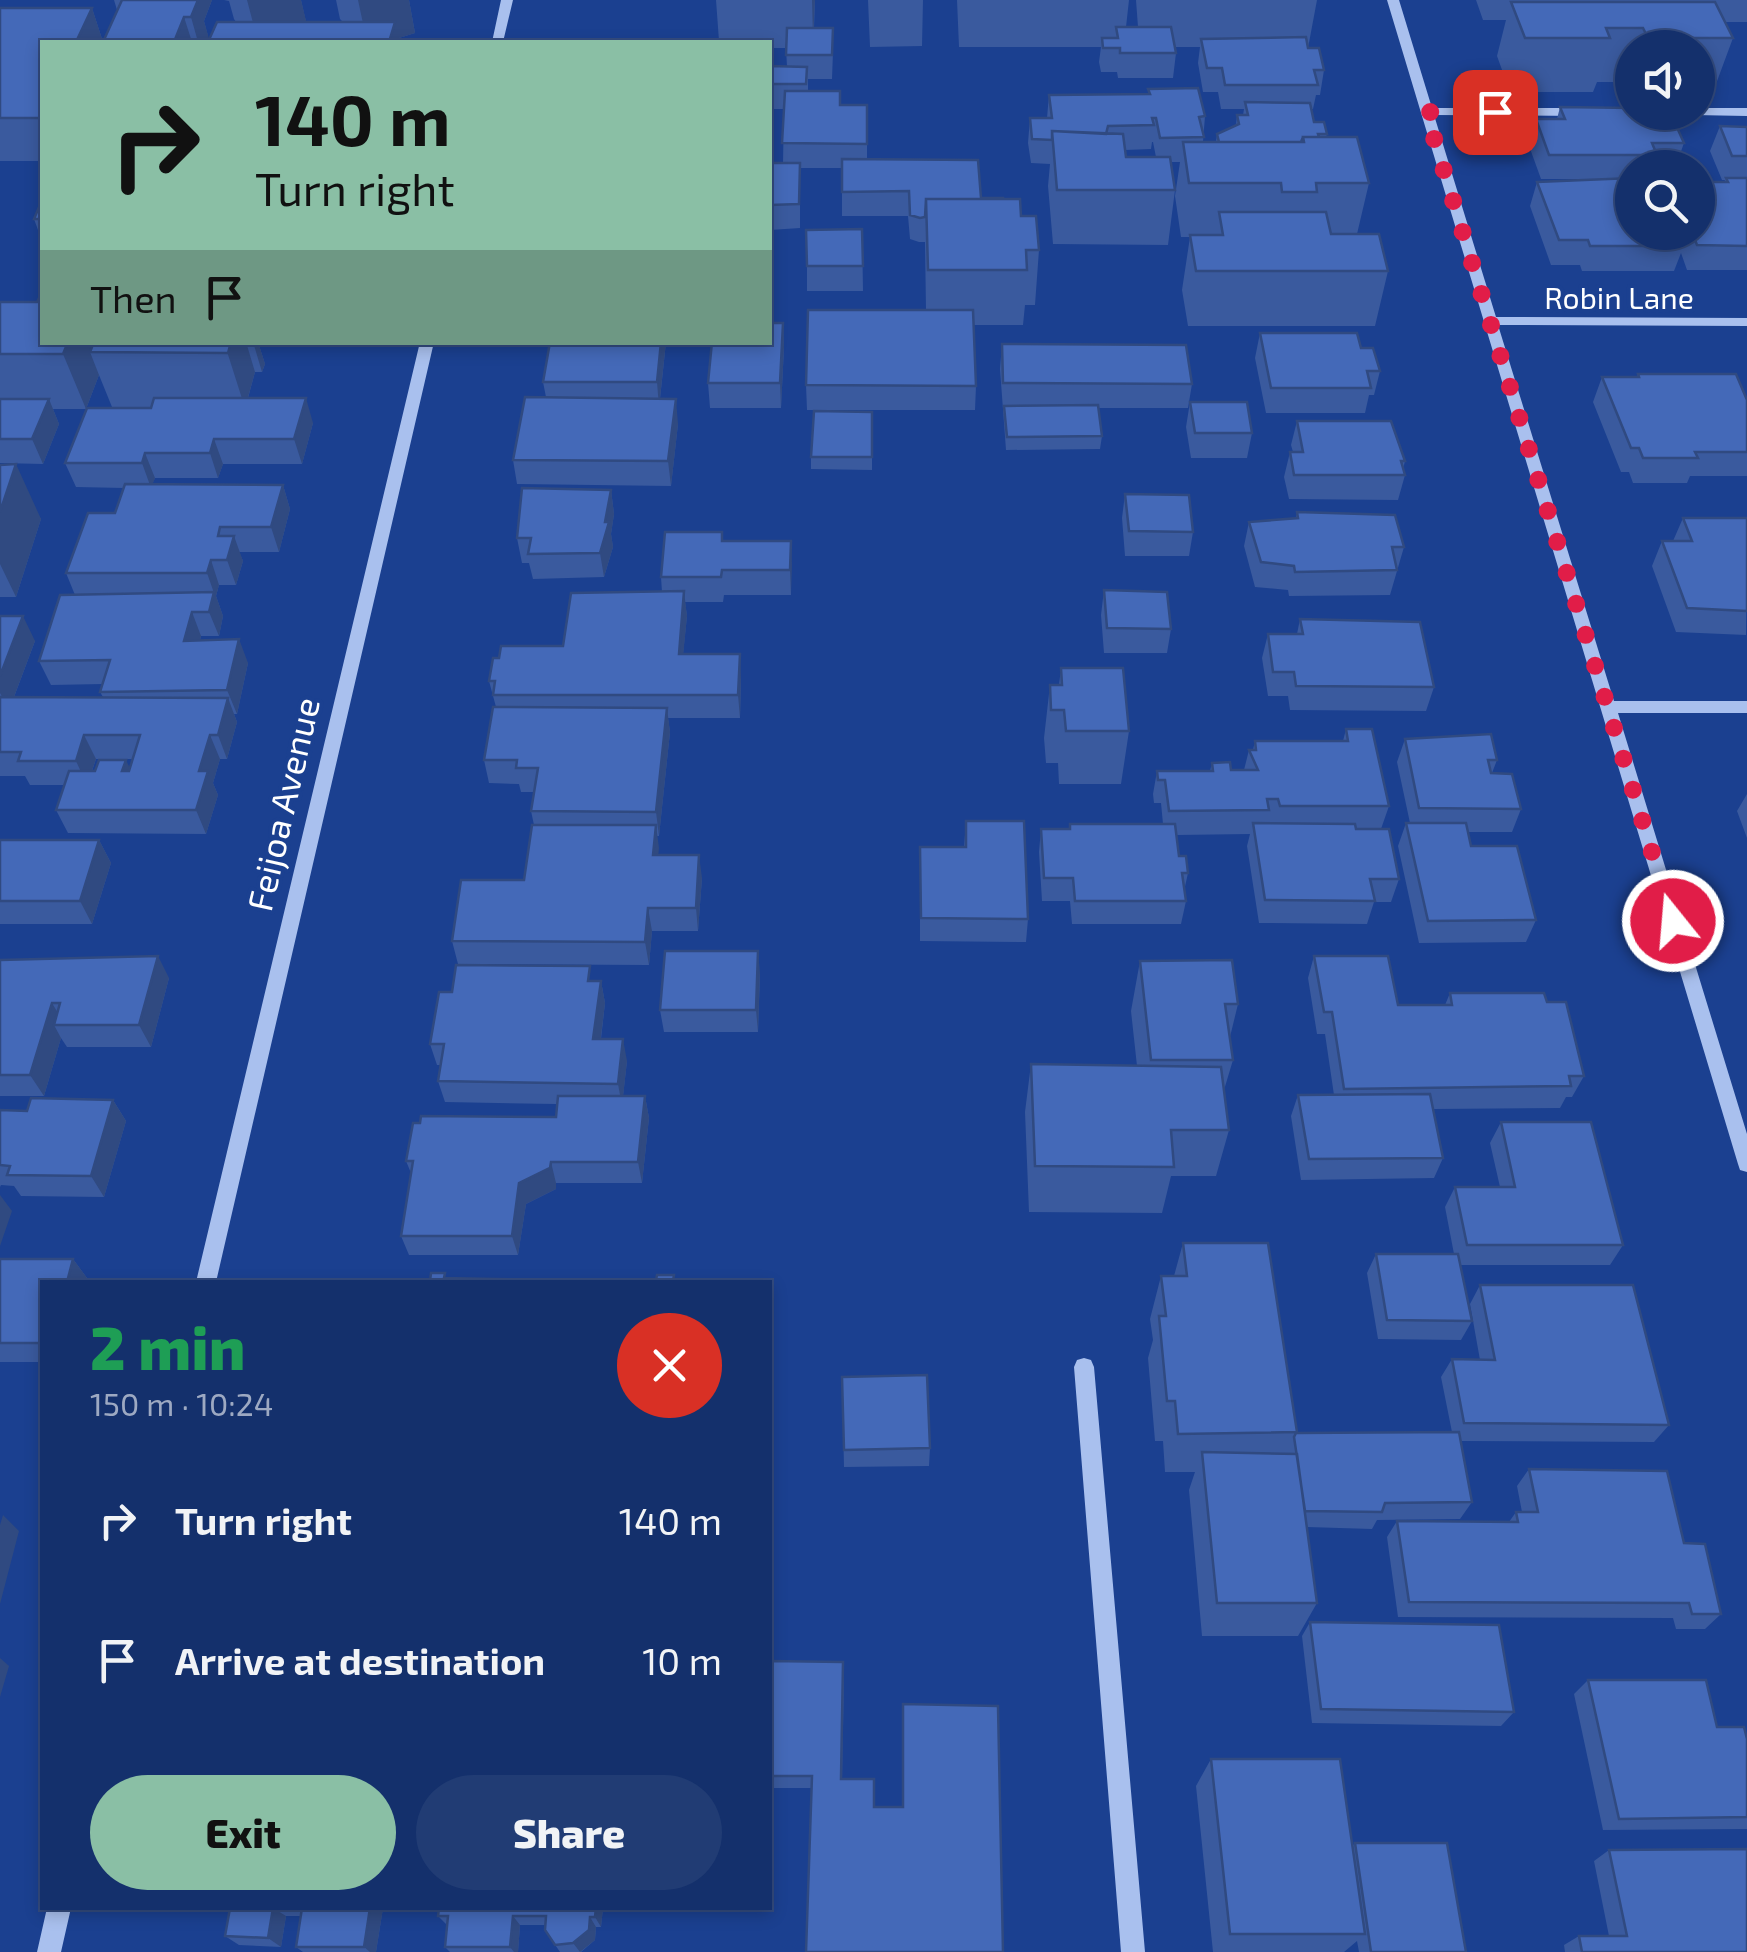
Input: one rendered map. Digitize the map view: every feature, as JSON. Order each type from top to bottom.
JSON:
[{"type":"street","points":[[498,40],[507,0]]},
{"type":"street","points":[[1392,0],[1747,1164]]},
{"type":"street","points":[[1426,112],[1595,112]]},
{"type":"street","points":[[1715,112],[1747,112]]},
{"type":"street","name":"Robin Lane","points":[[1491,321],[1747,322]]},
{"type":"street","name":"Feijoa Avenue","points":[[206,1280],[426,345]]},
{"type":"street","points":[[1608,707],[1747,707]]},
{"type":"street","points":[[1084,1367],[1133,1952]]},
{"type":"street","points":[[49,1952],[60,1910]]},
{"type":"building","points":[[122,0],[198,0],[191,17],[184,17],[175,40],[104,40]]},
{"type":"building","points":[[1511,2],[1715,2],[1733,38],[1715,38],[1715,30],[1606,28],[1610,38],[1525,38]]},
{"type":"building","points":[[0,8],[92,8],[77,40],[40,40],[40,118],[0,118]]},
{"type":"building","points":[[217,22],[395,22],[390,40],[209,40]]},
{"type":"building","points":[[1116,27],[1171,27],[1176,53],[1120,53],[1120,48],[1103,48],[1102,38],[1118,38]]},
{"type":"building","points":[[787,28],[833,28],[832,55],[786,55]]},
{"type":"building","points":[[1306,37],[1308,48],[1319,48],[1324,70],[1314,70],[1318,85],[1225,85],[1222,68],[1207,68],[1201,39]]},
{"type":"building","points":[[772,66],[807,67],[806,84],[772,84]]},
{"type":"building","points":[[1198,88],[1205,116],[1199,117],[1204,137],[1160,138],[1156,118],[1152,118],[1154,125],[1108,126],[1106,134],[1052,131],[1052,140],[1032,139],[1030,118],[1052,118],[1049,95],[1150,94],[1148,89]]},
{"type":"building","points":[[785,91],[840,91],[840,105],[867,105],[867,144],[782,143]]},
{"type":"building","points":[[1245,102],[1310,103],[1314,122],[1324,122],[1327,134],[1303,137],[1301,142],[1219,142],[1217,134],[1239,124],[1237,115],[1248,115]]},
{"type":"building","points":[[1560,107],[1615,108],[1615,130],[1678,130],[1684,143],[1652,143],[1655,150],[1615,150],[1615,155],[1549,155],[1536,119],[1565,119]]},
{"type":"building","points":[[1720,126],[1747,127],[1747,156],[1732,156]]},
{"type":"building","points":[[1052,131],[1123,134],[1126,157],[1170,157],[1175,190],[1057,190]]},
{"type":"building","points":[[1303,137],[1357,137],[1369,183],[1316,183],[1317,192],[1282,192],[1281,183],[1189,183],[1183,142],[1304,142]]},
{"type":"building","points":[[842,159],[978,160],[981,198],[1003,199],[926,199],[925,217],[920,218],[910,215],[909,191],[842,192]]},
{"type":"building","points":[[772,163],[800,163],[799,204],[772,205]]},
{"type":"building","points":[[1726,178],[1747,178],[1747,246],[1715,245],[1715,182],[1728,182]]},
{"type":"building","points":[[1615,179],[1615,246],[1590,246],[1588,240],[1559,240],[1537,182]]},
{"type":"building","points":[[926,199],[1020,199],[1021,216],[1036,216],[1039,250],[1026,250],[1027,270],[928,270]]},
{"type":"building","points":[[1219,212],[1326,212],[1331,234],[1379,234],[1388,271],[1196,271],[1190,235],[1223,235]]},
{"type":"building","points":[[862,229],[863,266],[807,266],[806,230]]},
{"type":"building","points":[[40,296],[40,345],[67,345],[63,354],[0,354],[0,302],[37,302]]},
{"type":"building","points":[[808,310],[973,310],[976,386],[806,385]]},
{"type":"building","points":[[772,323],[783,323],[780,383],[708,383],[712,345],[772,345]]},
{"type":"building","points":[[1260,333],[1357,333],[1361,348],[1373,348],[1380,371],[1367,371],[1371,388],[1271,388]]},
{"type":"building","points":[[1002,344],[1186,345],[1192,384],[1003,383]]},
{"type":"building","points":[[93,345],[230,345],[228,353],[90,352]]},
{"type":"building","points":[[549,345],[661,345],[657,382],[543,382]]},
{"type":"building","points":[[1638,374],[1736,374],[1747,400],[1747,452],[1695,452],[1698,458],[1643,458],[1639,448],[1631,448],[1602,377],[1639,377]]},
{"type":"building","points":[[525,397],[676,399],[668,461],[513,460]]},
{"type":"building","points":[[154,398],[306,398],[294,439],[214,439],[210,453],[145,453],[142,463],[65,463],[87,408],[151,408]]},
{"type":"building","points":[[0,399],[49,399],[32,439],[0,439]]},
{"type":"building","points":[[1190,402],[1247,402],[1252,433],[1195,433]]},
{"type":"building","points":[[1098,405],[1102,436],[1007,437],[1004,406]]},
{"type":"building","points":[[814,411],[872,412],[872,457],[811,457]]},
{"type":"building","points":[[1297,421],[1391,421],[1405,461],[1401,461],[1405,475],[1294,475],[1290,452],[1303,452]]},
{"type":"building","points":[[16,464],[0,512],[0,465]]},
{"type":"building","points":[[125,484],[283,485],[271,527],[220,527],[218,536],[234,536],[227,560],[211,560],[207,573],[66,573],[88,513],[115,513]]},
{"type":"building","points":[[522,488],[611,490],[605,522],[609,522],[600,553],[528,554],[531,538],[517,538]]},
{"type":"building","points":[[1125,494],[1189,495],[1193,532],[1129,531]]},
{"type":"building","points":[[1297,512],[1395,515],[1404,547],[1392,547],[1397,570],[1295,572],[1294,566],[1261,562],[1249,522],[1298,518]]},
{"type":"building","points":[[1683,518],[1747,518],[1747,611],[1687,608],[1662,541],[1692,541]]},
{"type":"building","points":[[665,532],[722,532],[722,541],[791,541],[790,570],[722,570],[721,577],[661,577]]},
{"type":"building","points":[[1104,590],[1167,592],[1171,629],[1107,628]]},
{"type":"building","points":[[684,591],[679,654],[740,654],[738,695],[493,695],[495,681],[489,681],[493,658],[499,658],[501,646],[563,646],[571,593]]},
{"type":"building","points":[[214,592],[209,612],[192,612],[184,641],[239,639],[227,690],[100,692],[110,660],[39,661],[60,595]]},
{"type":"building","points":[[0,616],[23,616],[0,676]]},
{"type":"building","points":[[1300,619],[1420,622],[1434,687],[1296,686],[1294,672],[1273,672],[1268,634],[1303,634]]},
{"type":"building","points":[[1061,668],[1123,668],[1129,731],[1066,731],[1064,710],[1051,710],[1050,685],[1062,685]]},
{"type":"building","points":[[0,697],[228,698],[218,735],[210,735],[199,771],[208,771],[196,810],[56,810],[69,771],[95,771],[99,760],[126,760],[122,771],[129,771],[140,735],[84,735],[76,761],[18,761],[21,752],[0,752]]},
{"type":"building","points":[[493,707],[667,708],[656,812],[531,811],[538,768],[516,768],[517,760],[484,760]]},
{"type":"building","points":[[1346,729],[1372,729],[1389,806],[1280,806],[1278,799],[1267,799],[1269,810],[1169,811],[1165,780],[1158,780],[1157,771],[1213,771],[1212,763],[1230,762],[1231,770],[1258,770],[1249,750],[1256,750],[1255,741],[1348,741]]},
{"type":"building","points":[[1491,734],[1497,760],[1488,760],[1491,773],[1512,774],[1521,809],[1419,808],[1405,739]]},
{"type":"building","points":[[966,821],[1024,821],[1028,919],[921,918],[920,847],[966,847]]},
{"type":"building","points":[[1253,823],[1355,824],[1356,829],[1389,829],[1399,879],[1370,879],[1375,901],[1265,900]]},
{"type":"building","points":[[1406,823],[1466,823],[1471,846],[1517,846],[1536,920],[1428,921]]},
{"type":"building","points":[[1070,824],[1175,824],[1179,856],[1186,856],[1188,873],[1182,873],[1186,901],[1075,901],[1073,878],[1044,878],[1041,829],[1070,829]]},
{"type":"building","points":[[532,825],[656,825],[653,855],[699,855],[696,908],[648,908],[645,942],[452,941],[461,880],[524,880]]},
{"type":"building","points":[[0,840],[99,840],[80,901],[0,901]]},
{"type":"building","points":[[665,951],[758,951],[756,1010],[660,1010]]},
{"type":"building","points":[[158,956],[139,1025],[54,1025],[60,1003],[52,1003],[30,1075],[0,1075],[0,960]]},
{"type":"building","points":[[1314,956],[1388,956],[1398,1005],[1452,1005],[1450,993],[1544,993],[1547,1002],[1566,1002],[1584,1076],[1569,1076],[1571,1086],[1344,1089],[1332,1012],[1324,1012]]},
{"type":"building","points":[[1232,960],[1238,1004],[1225,1004],[1233,1060],[1151,1060],[1140,961]]},
{"type":"building","points":[[456,965],[590,966],[588,981],[601,981],[593,1039],[623,1039],[618,1084],[438,1081],[444,1044],[430,1044],[439,992],[452,992]]},
{"type":"building","points":[[1031,1064],[1221,1067],[1229,1130],[1171,1130],[1174,1167],[1035,1166]]},
{"type":"building","points":[[1430,1094],[1443,1158],[1309,1159],[1298,1095]]},
{"type":"building","points":[[558,1096],[645,1096],[638,1162],[551,1162],[550,1168],[519,1183],[512,1236],[401,1236],[413,1161],[406,1161],[413,1123],[420,1123],[421,1116],[556,1117]]},
{"type":"building","points":[[31,1098],[113,1100],[91,1176],[7,1175],[10,1166],[0,1165],[0,1110],[27,1111]]},
{"type":"building","points":[[1501,1122],[1591,1122],[1623,1245],[1467,1245],[1455,1187],[1515,1187]]},
{"type":"building","points":[[1183,1243],[1268,1243],[1297,1432],[1178,1434],[1175,1401],[1167,1401],[1159,1316],[1166,1316],[1161,1276],[1187,1276]]},
{"type":"building","points":[[1376,1254],[1458,1254],[1472,1321],[1387,1320]]},
{"type":"building","points":[[0,1259],[73,1259],[68,1280],[40,1280],[40,1343],[0,1343]]},
{"type":"building","points":[[431,1273],[445,1273],[444,1278],[554,1280],[430,1280]]},
{"type":"building","points":[[657,1275],[674,1275],[673,1280],[656,1280]]},
{"type":"building","points":[[1480,1285],[1633,1285],[1669,1425],[1464,1423],[1452,1359],[1495,1360]]},
{"type":"building","points":[[927,1375],[930,1448],[844,1450],[842,1377]]},
{"type":"building","points":[[1459,1432],[1472,1502],[1385,1503],[1382,1512],[1305,1511],[1296,1433]]},
{"type":"building","points":[[1202,1452],[1297,1454],[1317,1603],[1217,1603]]},
{"type":"building","points":[[1529,1469],[1667,1471],[1684,1543],[1705,1544],[1721,1614],[1692,1614],[1689,1603],[1409,1602],[1397,1521],[1518,1522],[1516,1512],[1538,1512]]},
{"type":"building","points":[[1310,1622],[1499,1625],[1514,1712],[1321,1709]]},
{"type":"building","points":[[772,1661],[843,1662],[841,1779],[874,1779],[874,1807],[903,1807],[903,1704],[998,1706],[1003,1952],[806,1952],[812,1776],[772,1776]]},
{"type":"building","points":[[1588,1680],[1706,1680],[1717,1727],[1744,1727],[1747,1817],[1619,1819]]},
{"type":"building","points":[[1211,1759],[1340,1759],[1365,1934],[1230,1934]]},
{"type":"building","points":[[1355,1843],[1447,1843],[1466,1952],[1371,1952]]},
{"type":"building","points":[[1747,1849],[1747,1952],[1582,1952],[1579,1936],[1627,1936],[1609,1850]]},
{"type":"building","points":[[230,1910],[273,1910],[268,1938],[225,1936]]},
{"type":"building","points":[[302,1910],[370,1910],[364,1947],[296,1947]]},
{"type":"building","points":[[439,1910],[596,1910],[595,1917],[590,1917],[589,1930],[573,1943],[555,1945],[545,1930],[546,1916],[513,1916],[510,1947],[445,1947],[448,1916],[438,1916]]},
{"type":"route","points":[[1495,112],[1426,112],[1673,921]]}]
